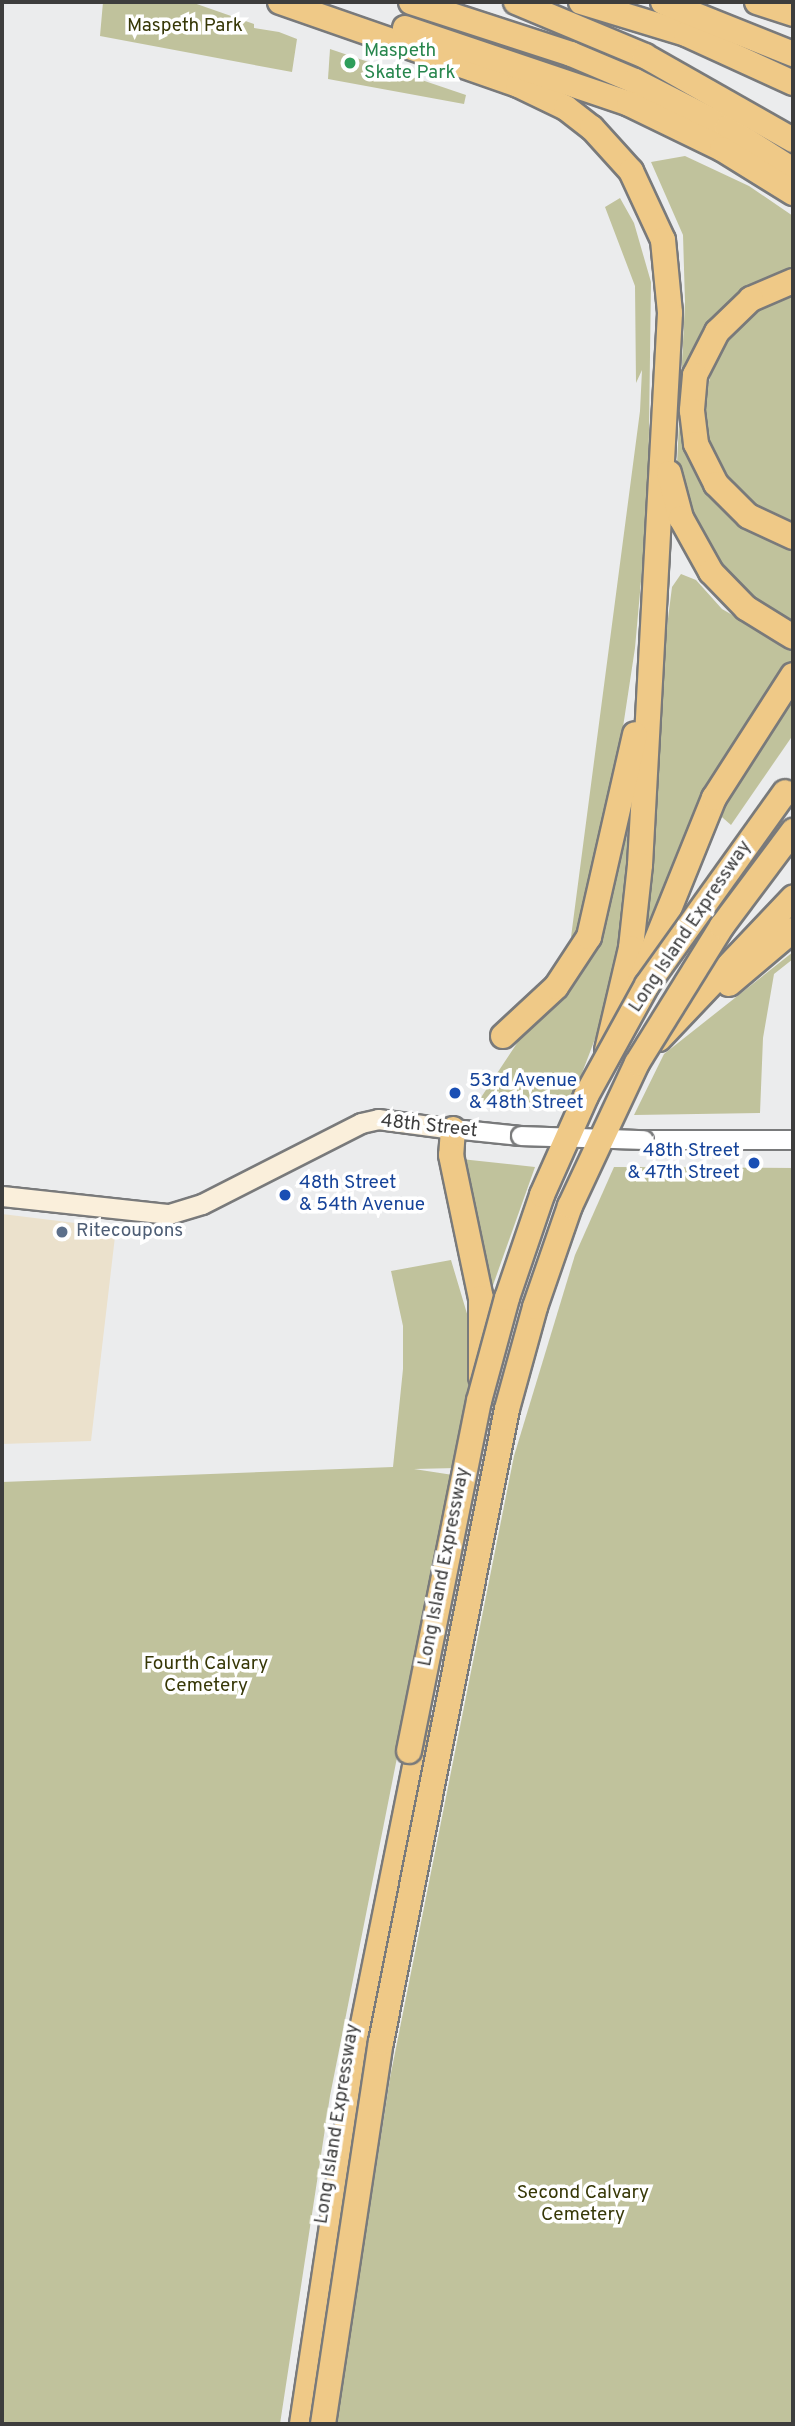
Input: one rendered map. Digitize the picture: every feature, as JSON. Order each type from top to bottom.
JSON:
[{"type":"highway","points":[[280,2],[661,118],[793,193]]},
{"type":"highway","points":[[320,2],[519,75],[599,135],[631,171],[657,221],[671,295],[635,920],[595,1099]]},
{"type":"highway","points":[[411,2],[523,38],[669,97],[793,170]]},
{"type":"highway","points":[[581,2],[686,34],[793,83]]},
{"type":"highway","points":[[663,2],[793,54]]},
{"type":"highway","points":[[757,2],[793,14]]},
{"type":"highway","points":[[522,4],[672,69],[793,140]]},
{"type":"highway","points":[[793,281],[751,299],[717,332],[695,376],[692,411],[696,444],[716,484],[748,516],[793,537]]},
{"type":"highway","points":[[663,445],[681,518],[702,559],[746,608],[793,637]]},
{"type":"highway","points":[[503,1036],[556,987],[589,936],[651,651]]},
{"type":"highway","points":[[314,2424],[355,2145],[411,1822],[478,1452],[515,1300],[552,1198],[595,1099],[702,824],[741,750],[793,675]]},
{"type":"highway","name":"Long Island Expressway","points":[[293,2424],[352,2036],[468,1454],[507,1298],[563,1145],[612,1046],[675,943],[789,787]]},
{"type":"highway","name":"Long Island Expressway","points":[[323,2424],[381,2042],[505,1423],[535,1307],[575,1194],[637,1063],[722,926],[793,831]]},
{"type":"highway","points":[[424,1754],[497,1419],[528,1303],[562,1203],[607,1104],[628,1072],[793,898]]},
{"type":"highway","points":[[657,1041],[793,930]]},
{"type":"highway","points":[[453,1129],[451,1155],[482,1310],[478,1452]]},
{"type":"highway","points":[[302,2424],[351,2091],[411,1822]]},
{"type":"main road","name":"48th Street","points":[[2,1196],[169,1214],[202,1204],[361,1124],[378,1119],[453,1129]]},
{"type":"street","name":"48th Street","points":[[453,1129],[521,1136],[644,1140],[793,1140]]},
{"type":"shaded area","points":[[2,1214],[116,1228],[91,1441],[2,1444]]},
{"type":"green space","name":"Maspeth Park","points":[[103,2],[191,2],[254,24],[254,28],[279,32],[297,39],[292,72],[100,36]]},
{"type":"green space","name":"Maspeth Skate Park","points":[[330,49],[466,95],[464,104],[328,79]]},
{"type":"green space","points":[[685,156],[749,186],[793,216],[793,270],[762,280],[731,305],[691,361],[691,458],[729,516],[772,541],[793,546],[793,630],[715,569],[676,484],[685,302],[683,235],[651,162]]},
{"type":"green space","points":[[620,198],[634,223],[651,282],[648,503],[635,648],[620,747],[578,934],[571,937],[640,411],[642,370],[636,383],[635,286],[605,207]]},
{"type":"green space","points":[[793,294],[793,524],[746,500],[711,453],[704,401],[716,355],[749,314]]},
{"type":"green space","points":[[681,574],[696,580],[722,609],[793,650],[793,658],[726,755],[647,939],[638,944],[655,721],[672,587]]},
{"type":"green space","points":[[793,687],[793,735],[731,825],[715,811]]},
{"type":"green space","points":[[626,832],[631,873],[622,941],[598,1031],[568,1110],[476,1105],[523,1034],[609,883]]},
{"type":"green space","points":[[793,952],[793,959],[774,974],[763,1038],[760,1113],[634,1115],[664,1054]]},
{"type":"green space","points":[[461,1159],[535,1167],[487,1302]]},
{"type":"green space","name":"Second Calvary Cemetery","points":[[614,1167],[793,1168],[793,2424],[336,2424],[390,2078],[514,1456],[575,1255]]},
{"type":"green space","name":"Fourth Calvary Cemetery","points":[[451,1260],[468,1317],[470,1409],[456,1468],[414,1469],[453,1475],[330,2096],[280,2424],[2,2424],[2,1482],[393,1467],[403,1369],[403,1326],[391,1271]]},
{"type":"place","name":"Maspeth Skate Park","points":[[350,63]]},
{"type":"place","name":"53rd Avenue & 48th Street","points":[[455,1093]]},
{"type":"place","name":"48th Street & 47th Street","points":[[754,1163]]},
{"type":"place","name":"48th Street & 54th Avenue","points":[[285,1195]]},
{"type":"place","name":"Ritecoupons","points":[[62,1232]]}]
